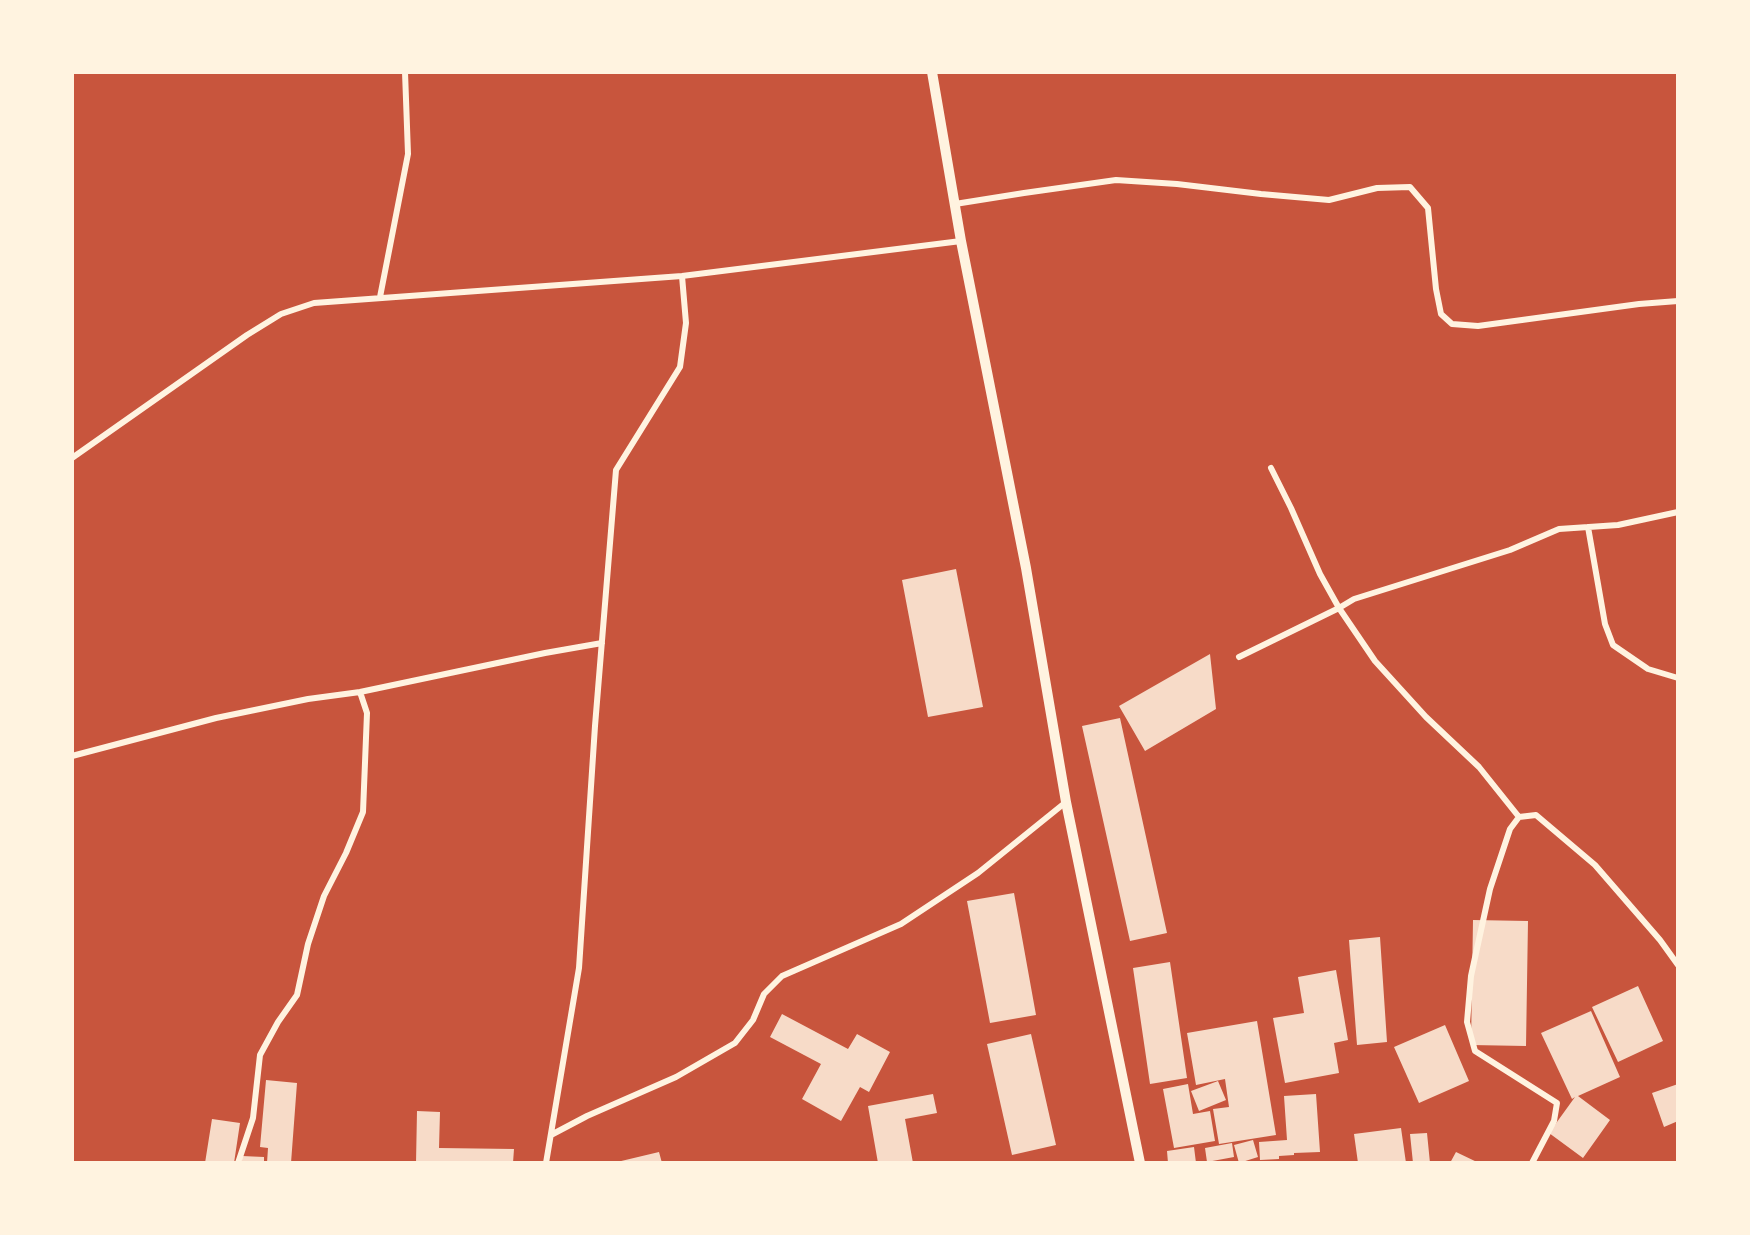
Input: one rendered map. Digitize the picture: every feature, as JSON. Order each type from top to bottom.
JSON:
[{"type":"street","points":[[380,297],[408,154],[405,72]]},
{"type":"street","points":[[932,72],[961,241],[1026,568],[1066,802],[1140,1163]]},
{"type":"street","points":[[955,204],[1116,180],[1329,200],[1377,188],[1410,187],[1428,208],[1441,314],[1452,324],[1478,326],[1639,304],[1678,301]]},
{"type":"street","points":[[72,458],[247,335],[281,314],[314,303],[682,276],[961,241]]},
{"type":"street","points":[[546,1163],[579,968],[616,470],[680,367],[686,323],[682,276]]},
{"type":"street","points":[[1271,468],[1320,574],[1339,608],[1375,661],[1426,717],[1479,766],[1519,817]]},
{"type":"street","points":[[1239,657],[1339,608],[1354,598],[1510,550],[1559,529],[1618,525],[1678,512]]},
{"type":"street","points":[[1588,527],[1605,624],[1614,645],[1648,669],[1678,678]]},
{"type":"street","points":[[72,756],[216,718],[308,699],[360,692],[602,643]]},
{"type":"street","points":[[238,1163],[253,1118],[260,1055],[278,1022],[297,995],[308,944],[324,896],[346,853],[363,812],[367,713],[360,692]]},
{"type":"street","points":[[551,1135],[587,1116],[676,1077],[735,1043],[753,1020],[764,993],[782,976],[901,924],[978,873],[1066,802]]},
{"type":"street","points":[[1532,1163],[1554,1120],[1557,1103],[1475,1051],[1467,1022],[1471,976],[1491,889],[1510,829],[1519,817],[1536,815],[1595,865],[1660,940],[1678,965]]},
{"type":"building","points":[[956,569],[983,707],[928,717],[902,580]]},
{"type":"building","points":[[1210,654],[1216,709],[1145,751],[1119,706]]},
{"type":"building","points":[[1120,718],[1167,933],[1130,941],[1082,726]]},
{"type":"building","points":[[1014,893],[1036,1015],[990,1023],[967,901]]},
{"type":"building","points":[[1473,920],[1528,921],[1526,1046],[1471,1045]]},
{"type":"building","points":[[1380,937],[1387,1042],[1357,1045],[1349,940]]},
{"type":"building","points":[[1170,962],[1187,1078],[1150,1084],[1133,968]]},
{"type":"building","points":[[1336,970],[1348,1040],[1334,1043],[1339,1073],[1285,1083],[1273,1018],[1304,1013],[1298,977]]},
{"type":"building","points":[[1638,986],[1663,1041],[1618,1062],[1592,1007]]},
{"type":"building","points":[[1591,1011],[1620,1077],[1578,1096],[1610,1120],[1583,1158],[1549,1133],[1575,1097],[1572,1099],[1541,1033]]},
{"type":"building","points":[[782,1014],[848,1049],[857,1034],[890,1052],[869,1092],[860,1087],[841,1121],[802,1099],[821,1064],[770,1037]]},
{"type":"building","points":[[1257,1021],[1276,1135],[1219,1144],[1213,1109],[1229,1107],[1225,1079],[1196,1085],[1187,1033]]},
{"type":"building","points":[[1445,1025],[1469,1081],[1419,1103],[1394,1047]]},
{"type":"building","points":[[1031,1034],[1056,1145],[1012,1155],[987,1044]]},
{"type":"building","points":[[266,1080],[297,1083],[291,1163],[267,1163],[268,1148],[260,1147]]},
{"type":"building","points":[[1218,1081],[1226,1100],[1199,1111],[1191,1091]]},
{"type":"building","points":[[1188,1084],[1193,1114],[1210,1111],[1215,1141],[1174,1148],[1163,1089]]},
{"type":"building","points":[[1678,1084],[1678,1121],[1664,1127],[1652,1093]]},
{"type":"building","points":[[933,1094],[937,1113],[905,1119],[913,1163],[878,1163],[868,1106]]},
{"type":"building","points":[[1316,1094],[1320,1152],[1294,1153],[1294,1155],[1279,1156],[1279,1159],[1260,1160],[1259,1142],[1287,1140],[1284,1096]]},
{"type":"building","points":[[417,1111],[440,1112],[439,1148],[514,1149],[513,1163],[416,1163]]},
{"type":"building","points":[[212,1119],[240,1123],[234,1163],[205,1163]]},
{"type":"building","points":[[1401,1128],[1406,1163],[1358,1163],[1354,1134]]},
{"type":"building","points":[[1427,1133],[1430,1163],[1413,1163],[1410,1134]]},
{"type":"building","points":[[1253,1140],[1258,1157],[1239,1163],[1234,1145]]},
{"type":"building","points":[[1232,1143],[1234,1157],[1207,1162],[1205,1148]]},
{"type":"building","points":[[1194,1147],[1196,1163],[1168,1163],[1167,1151]]},
{"type":"building","points":[[659,1152],[662,1163],[617,1163],[617,1162]]},
{"type":"building","points":[[1456,1152],[1479,1163],[1450,1163]]},
{"type":"building","points":[[242,1156],[264,1157],[264,1163],[242,1163]]}]
